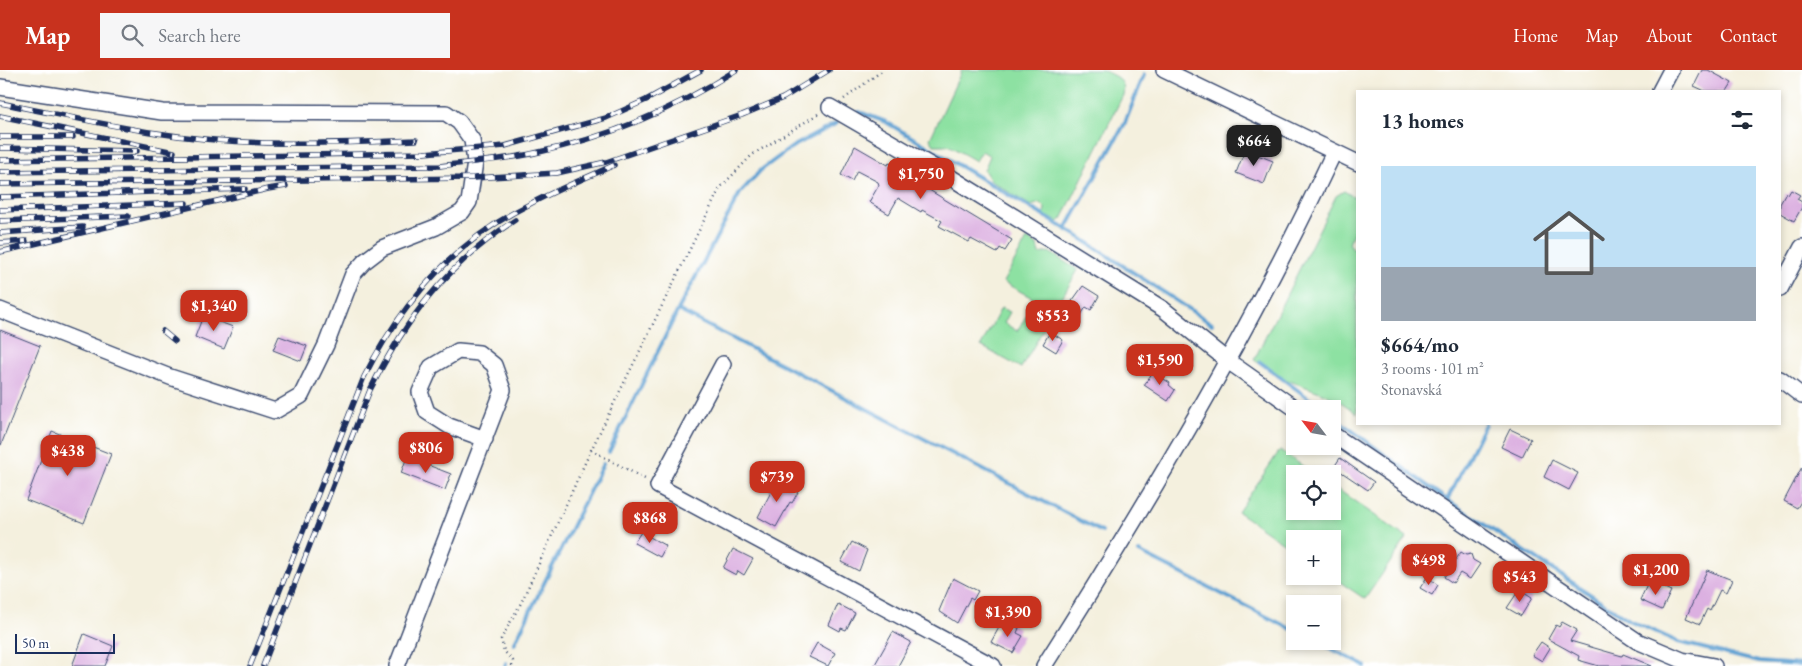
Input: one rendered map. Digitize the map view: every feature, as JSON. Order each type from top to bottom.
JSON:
[{"type":"street","points":[[1164,70],[1356,162]]},
{"type":"street","points":[[1661,90],[1671,70]]},
{"type":"street","points":[[0,87],[162,112],[446,113],[469,133],[475,162],[469,202],[462,212],[436,227],[382,248],[354,274],[326,345],[301,396],[275,411],[170,377],[0,310]]},
{"type":"street","points":[[830,107],[942,172],[1163,309],[1228,361],[1286,402]]},
{"type":"street","points":[[1044,666],[1124,539],[1228,361],[1289,248],[1334,152]]},
{"type":"street","points":[[1781,287],[1802,247]]},
{"type":"street","points":[[397,666],[486,439],[503,390],[494,365],[478,353],[458,351],[431,367],[420,392],[427,412],[449,426],[486,439]]},
{"type":"street","points":[[722,364],[658,486],[993,666]]},
{"type":"street","points":[[1781,380],[1802,396]]},
{"type":"street","points":[[1341,440],[1637,641],[1682,660],[1714,666]]},
{"type":"path","points":[[512,666],[513,661],[504,651],[501,639],[547,548],[590,450],[720,188],[752,155],[856,92],[883,70]]},
{"type":"path","points":[[590,450],[658,486]]},
{"type":"green space","points":[[962,70],[1102,70],[1115,76],[1123,85],[1123,95],[1062,219],[1058,222],[1044,215],[1045,208],[1040,203],[1031,206],[991,181],[984,170],[990,156],[982,151],[976,161],[948,145],[934,145],[930,139]]},
{"type":"green space","points":[[1344,191],[1356,198],[1356,226],[1349,243],[1356,253],[1356,413],[1341,403],[1341,400],[1289,381],[1254,360],[1336,196]]},
{"type":"green space","points":[[1027,239],[1037,245],[1039,254],[1049,252],[1078,270],[1021,368],[981,346],[1001,308],[1010,312],[1004,323],[1017,331],[1036,300],[1003,282]]},
{"type":"green space","points":[[1280,450],[1301,465],[1286,465],[1286,520],[1341,520],[1341,492],[1407,538],[1365,599],[1341,583],[1341,530],[1286,530],[1286,545],[1238,512]]},
{"type":"building","points":[[1702,70],[1708,70],[1732,83],[1728,90],[1703,90],[1694,86]]},
{"type":"building","points":[[855,146],[888,165],[889,163],[906,172],[904,174],[1012,240],[1005,251],[1000,248],[997,253],[971,239],[969,242],[939,226],[942,221],[922,210],[921,212],[898,198],[889,214],[869,202],[879,185],[878,182],[857,171],[852,181],[841,175]]},
{"type":"building","points":[[1245,150],[1273,161],[1264,184],[1236,173]]},
{"type":"building","points":[[1791,190],[1800,195],[1797,199],[1802,202],[1802,207],[1794,221],[1781,214],[1781,202],[1786,193],[1788,195]]},
{"type":"building","points":[[1083,286],[1099,296],[1091,310],[1086,307],[1076,323],[1067,317],[1074,307],[1070,304]]},
{"type":"building","points":[[203,316],[233,327],[224,349],[195,337]]},
{"type":"building","points":[[0,330],[40,346],[1,445],[0,445]]},
{"type":"building","points":[[1050,332],[1063,340],[1056,352],[1043,344]]},
{"type":"building","points":[[279,336],[307,346],[301,361],[273,350]]},
{"type":"building","points":[[1153,372],[1170,383],[1169,385],[1175,390],[1168,401],[1144,385]]},
{"type":"building","points":[[1510,429],[1531,439],[1522,457],[1501,447]]},
{"type":"building","points":[[52,431],[111,454],[84,523],[26,500]]},
{"type":"building","points":[[407,457],[451,474],[445,490],[401,473]]},
{"type":"building","points":[[1340,458],[1374,482],[1368,490],[1341,472],[1341,465],[1335,465]]},
{"type":"building","points":[[1552,460],[1578,473],[1569,490],[1544,477]]},
{"type":"building","points":[[1802,467],[1802,500],[1797,508],[1784,501]]},
{"type":"building","points":[[775,480],[798,492],[776,527],[758,517]]},
{"type":"building","points":[[641,532],[666,546],[660,557],[634,543]]},
{"type":"building","points":[[852,542],[867,550],[859,571],[841,562]]},
{"type":"building","points":[[733,549],[753,559],[744,575],[738,571],[736,575],[723,568]]},
{"type":"building","points":[[1461,552],[1466,555],[1471,554],[1473,560],[1480,564],[1470,579],[1460,573],[1453,583],[1444,577]]},
{"type":"building","points":[[1707,570],[1732,580],[1726,593],[1720,590],[1710,611],[1707,609],[1700,624],[1686,618]]},
{"type":"building","points":[[1427,577],[1438,585],[1432,595],[1420,588]]},
{"type":"building","points":[[953,578],[978,591],[973,600],[970,598],[957,623],[939,611]]},
{"type":"building","points":[[1649,581],[1671,591],[1662,610],[1640,600]]},
{"type":"building","points":[[1519,590],[1532,598],[1521,616],[1507,608]]},
{"type":"building","points":[[838,604],[855,613],[846,630],[841,628],[840,631],[829,625]]},
{"type":"building","points":[[1562,622],[1577,630],[1570,641],[1622,656],[1623,654],[1652,666],[1599,666],[1578,660],[1579,656],[1548,639],[1556,625],[1559,627]]},
{"type":"building","points":[[1010,623],[1019,628],[1017,633],[1023,636],[1013,653],[991,642],[1001,624],[1007,628]]},
{"type":"building","points":[[893,632],[911,642],[898,666],[874,666]]},
{"type":"building","points":[[84,634],[113,646],[105,666],[72,666]]},
{"type":"building","points":[[1541,642],[1550,648],[1542,661],[1532,655]]},
{"type":"building","points":[[817,643],[835,653],[828,666],[809,657]]},
{"type":"waterway","points":[[1066,229],[1124,125],[1144,75]]},
{"type":"waterway","points":[[859,112],[886,122],[1076,235],[1212,324]]},
{"type":"waterway","points":[[609,452],[678,310],[740,193],[761,170],[792,147],[837,123]]},
{"type":"waterway","points":[[678,310],[1102,532]]},
{"type":"waterway","points":[[1260,362],[1311,400]]},
{"type":"waterway","points":[[1341,423],[1447,500],[1629,620],[1678,642],[1759,662],[1802,665]]},
{"type":"waterway","points":[[1447,500],[1484,425]]},
{"type":"waterway","points":[[514,644],[603,464]]},
{"type":"waterway","points":[[1139,552],[1286,626]]},
{"type":"waterway","points":[[1334,650],[1365,666]]},
{"type":"railway","points":[[0,160],[424,153],[505,146],[606,118],[646,100],[701,70]]},
{"type":"railway","points":[[0,172],[440,166],[499,159],[562,147],[614,130],[689,97],[736,70]]},
{"type":"railway","points":[[0,184],[474,178],[557,173],[606,162],[742,115],[783,98],[829,70]]},
{"type":"railway","points":[[0,103],[137,130],[222,141],[351,143],[416,140]]},
{"type":"railway","points":[[0,116],[174,152]]},
{"type":"railway","points":[[0,137],[73,137]]},
{"type":"railway","points":[[0,148],[137,151]]},
{"type":"railway","points":[[250,666],[364,377],[379,350],[413,300],[453,256],[501,220],[560,189],[614,165]]},
{"type":"railway","points":[[0,252],[286,186]]},
{"type":"railway","points":[[0,197],[245,189]]},
{"type":"railway","points":[[0,210],[186,203]]},
{"type":"railway","points":[[0,221],[128,216]]},
{"type":"railway","points":[[263,666],[370,390],[384,364],[414,316],[449,275],[468,256],[515,220]]},
{"type":"railway","points":[[0,233],[83,227]]},
{"type":"railway","points":[[0,243],[26,241]]},
{"type":"railway","points":[[163,331],[175,341]]}]
